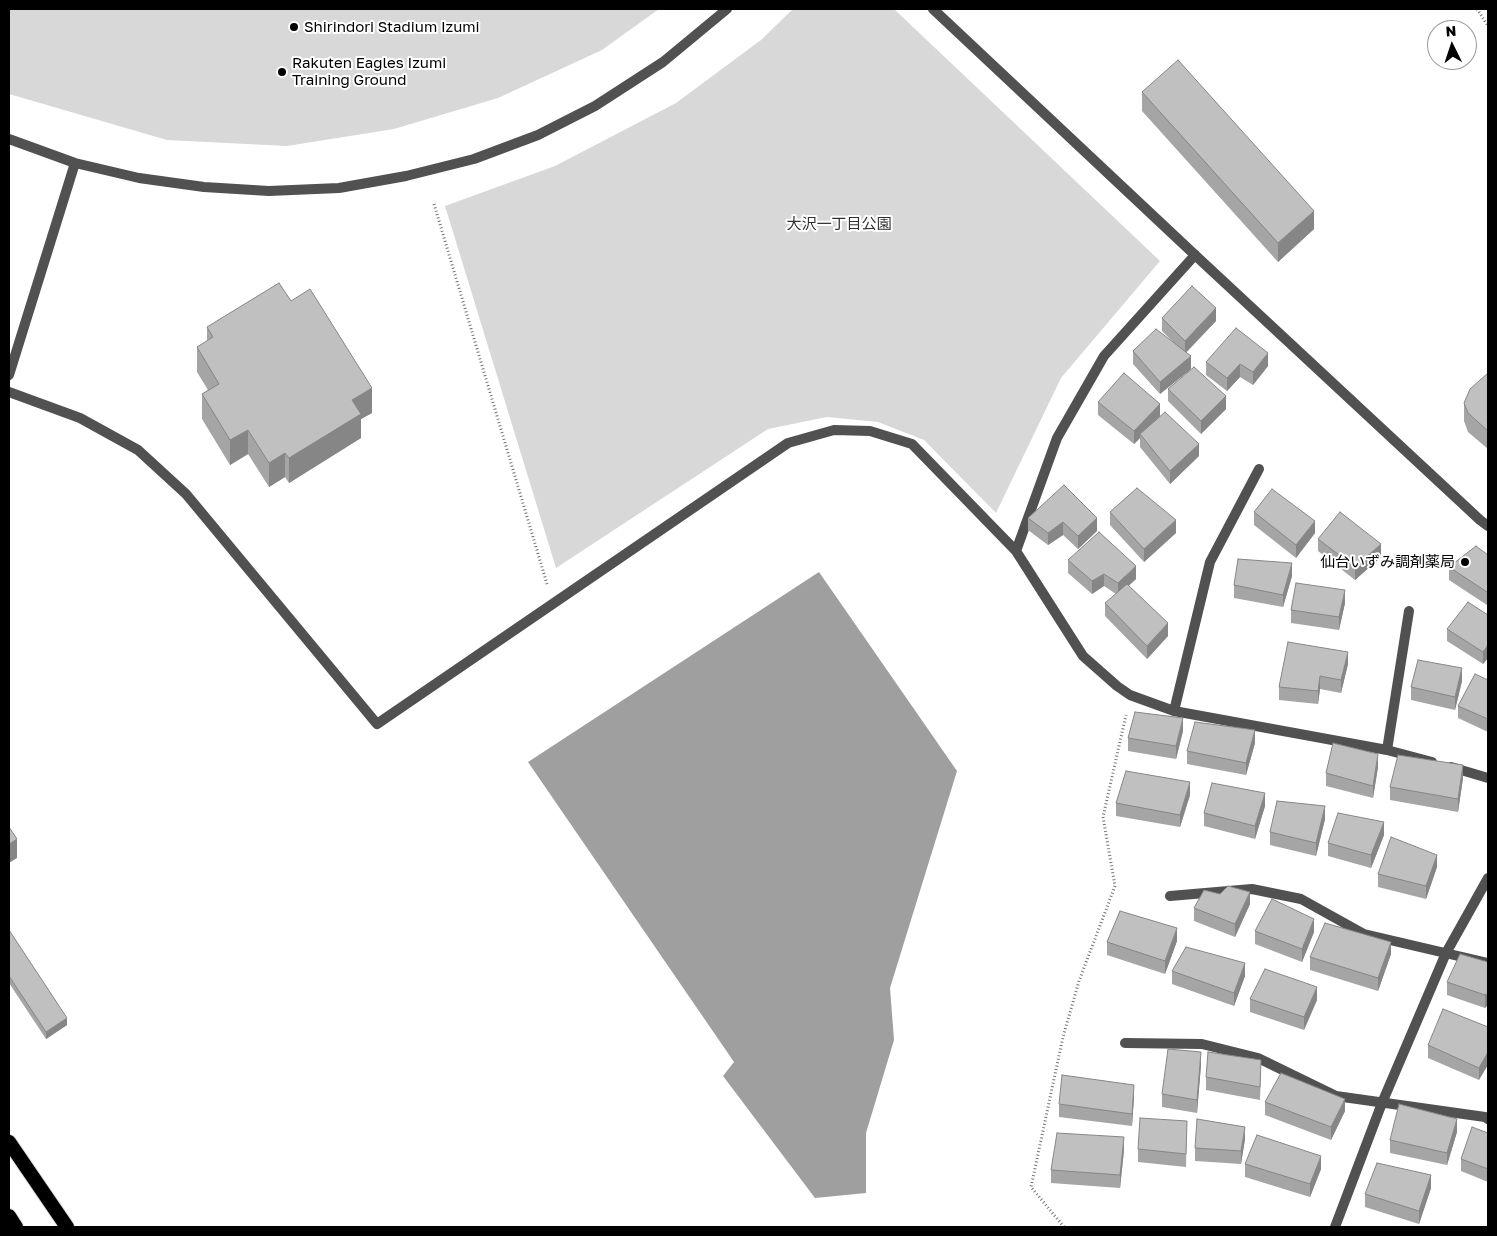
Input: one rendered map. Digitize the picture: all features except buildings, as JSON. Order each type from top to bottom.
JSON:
[{"type":"highway","points":[[9,1142],[67,1227]]},
{"type":"highway","points":[[9,1216],[16,1227]]},
{"type":"street","points":[[9,139],[76,163],[139,178],[204,187],[269,191],[339,188],[406,176],[474,159],[538,135],[596,106],[662,62],[727,9]]},
{"type":"street","points":[[933,9],[1488,526]]},
{"type":"street","points":[[9,375],[76,163]]},
{"type":"street","points":[[1016,551],[1057,438],[1104,356],[1195,255]]},
{"type":"street","points":[[9,392],[80,418],[138,450],[186,494],[377,724],[788,443],[834,430],[870,431],[912,444],[1016,551],[1083,656],[1116,686],[1130,695],[1174,711],[1387,750],[1488,778]]},
{"type":"street","points":[[1174,711],[1210,562],[1259,469]]},
{"type":"street","points":[[1387,750],[1409,611]]},
{"type":"street","points":[[1335,1227],[1382,1104],[1446,953],[1488,878]]},
{"type":"street","points":[[1170,896],[1252,889],[1301,899],[1364,934],[1488,963]]},
{"type":"street","points":[[1125,1043],[1202,1044],[1258,1058],[1336,1096],[1382,1104],[1485,1117],[1488,1119]]},
{"type":"path","points":[[1477,9],[1488,26]]},
{"type":"path","points":[[434,204],[553,603]]},
{"type":"path","points":[[1064,1227],[1031,1187],[1063,1037],[1079,981],[1116,886],[1104,817],[1130,695]]},
{"type":"green space","name":"Rakuten Eagles Izumi Training Ground","points":[[9,9],[659,9],[602,50],[498,98],[394,129],[287,146],[167,140],[9,94]]},
{"type":"green space","name":"大沢一丁目公園","points":[[793,9],[894,9],[1160,261],[1061,378],[996,513],[924,440],[878,422],[827,417],[768,429],[556,568],[445,206],[555,166],[676,103],[761,40]]},
{"type":"shaded area","points":[[819,572],[957,771],[890,988],[894,1040],[866,1133],[866,1193],[815,1198],[723,1076],[734,1062],[528,762]]},
{"type":"place","name":"Shirindori Stadium Izumi","points":[[294,27]]},
{"type":"place","name":"Rakuten Eagles Izumi Training Ground","points":[[282,72]]},
{"type":"place","name":"仙台いずみ調剤薬局","points":[[1465,562]]}]
